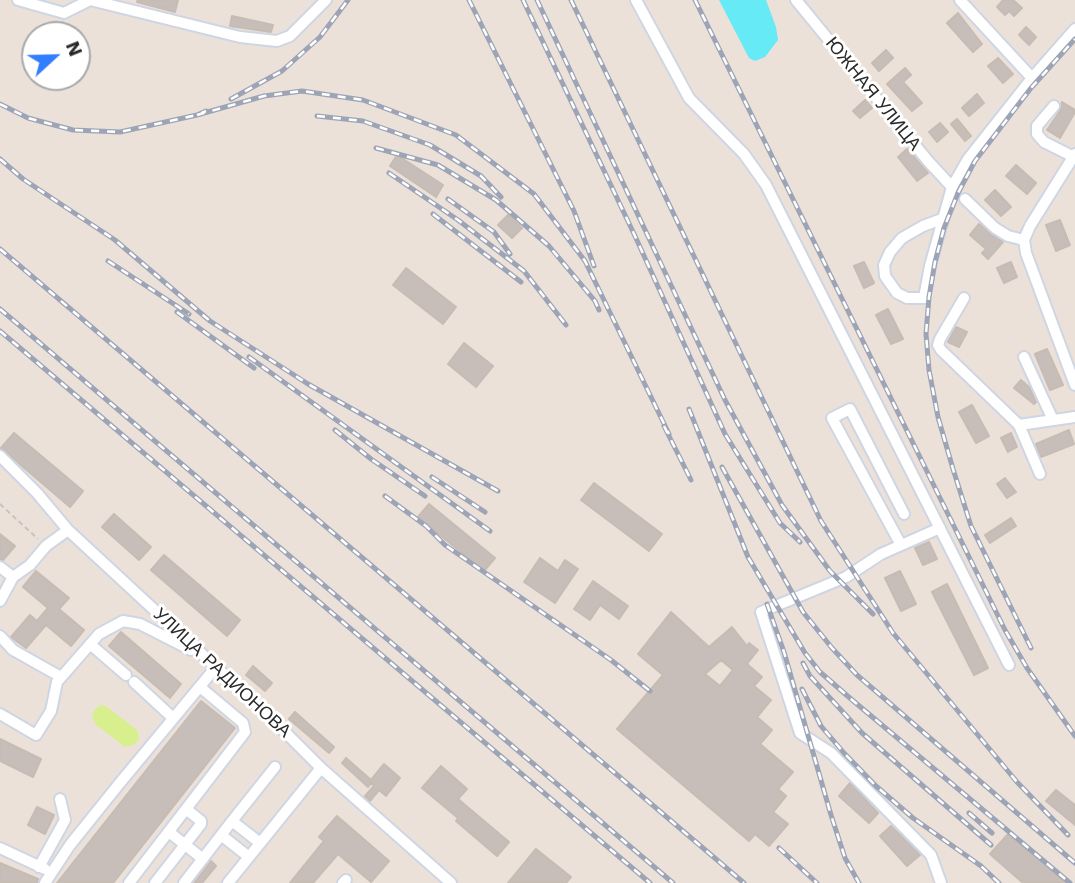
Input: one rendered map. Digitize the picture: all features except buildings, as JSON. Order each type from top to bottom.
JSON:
[{"type":"street","points":[[18,0],[64,13],[90,1],[240,37],[277,41],[290,36],[326,0]]},
{"type":"street","points":[[636,0],[689,98],[744,154],[766,185],[1009,665]]},
{"type":"street","name":"ЮЖНАЯ УЛИЦА","points":[[796,0],[952,187]]},
{"type":"street","points":[[960,0],[1032,78]]},
{"type":"street","points":[[942,219],[902,238],[890,252],[884,265],[885,276],[897,293],[907,298],[924,298],[952,187],[968,159],[1075,29]]},
{"type":"street","points":[[1054,106],[1037,126],[1037,134],[1044,142],[1074,156],[1024,240],[1026,253],[1075,385]]},
{"type":"street","points":[[965,199],[995,228],[1008,236],[1024,240]]},
{"type":"street","points":[[964,298],[938,345],[1019,425],[1040,474]]},
{"type":"street","points":[[1024,357],[1053,420]]},
{"type":"street","points":[[901,545],[832,418],[850,409],[904,514]]},
{"type":"street","points":[[1019,425],[1075,417]]},
{"type":"street","name":"УЛИЦА РАДИОНОВА","points":[[0,456],[37,492],[68,530],[321,768],[451,883]]},
{"type":"street","points":[[940,528],[881,554],[846,577],[761,612],[800,733],[831,753],[931,855],[941,883]]},
{"type":"street","points":[[0,581],[13,577],[30,565],[46,546],[68,530]]},
{"type":"street","points":[[0,567],[13,577]]},
{"type":"street","points":[[0,601],[13,577]]},
{"type":"street","points":[[0,714],[36,735],[51,711],[57,682],[99,634],[122,621],[140,624],[203,656]]},
{"type":"street","points":[[0,636],[13,650],[61,677]]},
{"type":"street","points":[[90,644],[173,718]]},
{"type":"street","points":[[46,883],[70,845],[216,667]]},
{"type":"street","points":[[129,883],[245,732],[243,723],[200,687]]},
{"type":"street","points":[[184,883],[275,767]]},
{"type":"street","points":[[228,883],[321,768]]},
{"type":"street","points":[[39,867],[65,820],[60,799]]},
{"type":"street","points":[[155,883],[201,824],[198,818],[186,809]]},
{"type":"street","points":[[232,821],[260,843]]},
{"type":"street","points":[[169,832],[203,859]]},
{"type":"street","points":[[221,835],[249,857]]},
{"type":"street","points":[[0,848],[52,873]]},
{"type":"path","points":[[0,504],[46,546]]},
{"type":"green space","points":[[101,705],[137,730],[139,737],[136,744],[125,747],[95,724],[92,714]]},
{"type":"water","points":[[719,0],[766,0],[778,40],[765,57],[755,61],[749,58]]},
{"type":"railway","points":[[231,99],[282,71],[320,37],[348,0]]},
{"type":"railway","points":[[469,0],[574,211],[594,266]]},
{"type":"railway","points":[[523,0],[725,434],[780,523],[800,542]]},
{"type":"railway","points":[[537,0],[725,400],[782,505],[830,571],[873,614]]},
{"type":"railway","points":[[571,0],[821,521],[893,633],[1017,782],[1068,835]]},
{"type":"railway","points":[[695,0],[1005,630],[1027,668],[1075,736]]},
{"type":"railway","points":[[1031,648],[971,526],[938,417],[929,370],[926,334],[935,262],[944,228],[958,193],[975,161],[1031,88],[1075,39]]},
{"type":"railway","points":[[197,115],[264,96],[302,91],[363,100],[456,135],[534,194],[585,261],[669,434]]},
{"type":"railway","points":[[0,104],[28,118],[73,130],[120,132],[206,111]]},
{"type":"railway","points":[[317,116],[363,121],[430,145],[481,176],[501,197]]},
{"type":"railway","points":[[376,148],[438,165],[496,200],[549,246],[595,301],[599,310]]},
{"type":"railway","points":[[0,159],[23,179],[115,240],[210,321],[308,384],[498,491]]},
{"type":"railway","points":[[389,173],[458,220],[524,271],[566,325]]},
{"type":"railway","points":[[448,199],[494,232],[510,254]]},
{"type":"railway","points":[[433,214],[521,282]]},
{"type":"railway","points":[[0,249],[744,883]]},
{"type":"railway","points":[[108,261],[189,314]]},
{"type":"railway","points":[[0,309],[673,883]]},
{"type":"railway","points":[[177,312],[254,368]]},
{"type":"railway","points":[[0,331],[650,883]]},
{"type":"railway","points":[[249,357],[490,531]]},
{"type":"railway","points":[[689,409],[748,557],[805,653],[820,672],[1070,883]]},
{"type":"railway","points":[[664,426],[691,480]]},
{"type":"railway","points":[[335,430],[425,496]]},
{"type":"railway","points":[[722,467],[803,612],[832,648],[857,675],[1075,863]]},
{"type":"railway","points":[[432,477],[485,512]]},
{"type":"railway","points":[[385,496],[426,526],[445,545],[611,660],[650,691]]},
{"type":"railway","points":[[767,604],[784,652],[845,858],[859,883]]},
{"type":"railway","points":[[803,663],[810,676],[862,733],[991,845]]},
{"type":"railway","points":[[802,689],[821,726],[876,786],[913,818],[981,866],[999,883]]},
{"type":"railway","points":[[969,813],[992,833]]},
{"type":"railway","points":[[779,848],[817,883]]}]
